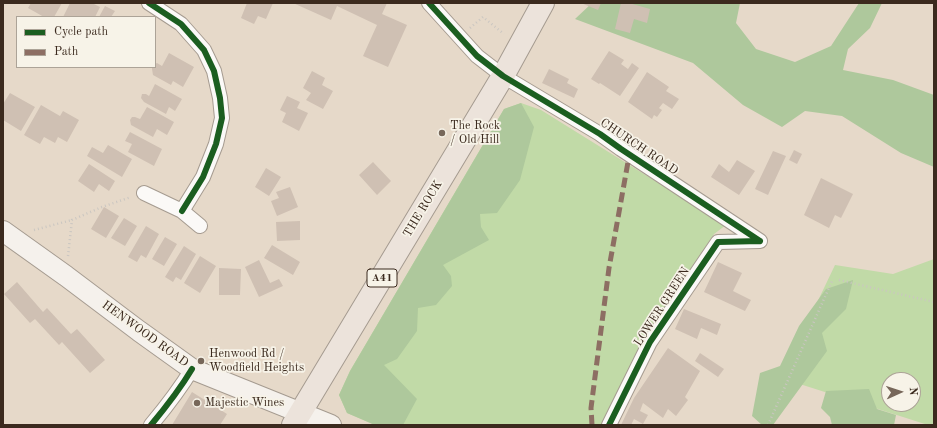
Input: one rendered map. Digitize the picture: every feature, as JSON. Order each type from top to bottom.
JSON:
[{"type":"highway","name":"THE ROCK","points":[[296,419],[503,76],[543,3]]},
{"type":"main road","name":"HENWOOD ROAD","points":[[7,234],[192,369],[296,419],[331,425]]},
{"type":"street","points":[[149,3],[181,24],[204,50],[214,71],[220,98],[222,118],[216,144],[203,177],[182,211]]},
{"type":"street","name":"CHURCH ROAD","points":[[429,3],[477,56],[503,76],[600,134],[760,241]]},
{"type":"street","points":[[144,193],[182,211],[200,226]]},
{"type":"street","name":"LOWER GREEN","points":[[609,425],[650,342],[718,242],[760,241]]},
{"type":"street","points":[[151,425],[177,392],[192,369]]},
{"type":"path","points":[[467,31],[483,17],[509,38]]},
{"type":"path","points":[[7,234],[72,220],[102,207],[144,193]]},
{"type":"path","points":[[66,276],[72,220]]},
{"type":"path","points":[[839,280],[934,303]]},
{"type":"path","points":[[768,425],[832,281]]},
{"type":"green space","points":[[592,3],[740,3],[736,23],[756,49],[795,62],[831,46],[859,3],[882,3],[870,28],[848,49],[843,70],[893,80],[934,95],[934,167],[901,153],[842,116],[805,111],[782,127],[743,105],[693,63],[575,19]]},
{"type":"green space","points":[[521,103],[541,110],[726,225],[714,234],[644,344],[606,425],[375,425],[347,413],[339,395],[350,371],[504,109]]},
{"type":"green space","points":[[521,103],[534,127],[520,180],[497,213],[480,214],[481,227],[489,240],[443,265],[451,276],[452,286],[436,305],[418,308],[417,331],[397,359],[384,365],[417,399],[403,425],[375,425],[347,413],[339,395],[350,371],[504,109]]},
{"type":"green space","points":[[934,259],[934,425],[928,425],[887,412],[921,412],[921,372],[881,372],[881,410],[781,378],[835,265],[893,274]]},
{"type":"green space","points":[[853,280],[846,309],[822,333],[827,351],[773,425],[762,425],[752,416],[760,373],[780,366],[799,326],[826,289]]},
{"type":"green space","points":[[869,389],[877,409],[881,410],[881,412],[896,415],[894,425],[832,425],[830,417],[821,408],[826,391]]},
{"type":"building","points":[[31,3],[62,3],[55,16],[42,16],[28,8]]},
{"type":"building","points":[[70,3],[92,3],[100,7],[96,16],[64,16]]},
{"type":"building","points":[[247,3],[273,3],[266,19],[258,16],[254,24],[241,18]]},
{"type":"building","points":[[293,3],[387,3],[382,14],[407,25],[388,67],[363,56],[377,25],[337,6],[331,20]]},
{"type":"building","points":[[581,3],[601,3],[598,10]]},
{"type":"building","points":[[621,3],[629,3],[650,9],[647,23],[634,19],[630,33],[615,29]]},
{"type":"building","points":[[105,6],[115,11],[112,16],[100,16]]},
{"type":"building","points":[[609,51],[624,60],[621,64],[628,69],[632,63],[639,68],[620,96],[591,79]]},
{"type":"building","points":[[169,53],[194,67],[183,87],[173,81],[171,85],[153,75],[152,68],[156,68],[156,64],[162,66]]},
{"type":"building","points":[[549,69],[569,79],[567,83],[578,89],[574,98],[542,83]]},
{"type":"building","points":[[312,71],[325,78],[322,85],[333,91],[323,109],[306,100],[311,93],[303,88]]},
{"type":"building","points":[[647,72],[669,87],[666,91],[679,99],[672,109],[663,103],[659,108],[662,110],[657,117],[654,115],[652,119],[628,102]]},
{"type":"building","points":[[155,84],[182,99],[175,111],[169,107],[166,114],[144,102],[141,98],[142,94],[149,96]]},
{"type":"building","points":[[10,93],[35,107],[21,131],[3,120],[3,104]]},
{"type":"building","points":[[287,96],[300,102],[297,108],[308,113],[299,131],[282,122],[286,113],[280,110]]},
{"type":"building","points":[[41,105],[60,116],[63,111],[79,120],[67,142],[58,137],[55,143],[44,137],[40,144],[24,135]]},
{"type":"building","points":[[147,107],[174,122],[167,135],[157,129],[153,137],[131,125],[130,120],[132,117],[140,119]]},
{"type":"building","points":[[130,132],[162,149],[154,166],[128,152],[132,144],[125,141]]},
{"type":"building","points":[[108,145],[132,159],[122,177],[87,156],[92,147],[103,153]]},
{"type":"building","points":[[794,150],[802,154],[797,164],[789,160]]},
{"type":"building","points":[[773,151],[786,156],[768,195],[755,189]]},
{"type":"building","points":[[737,160],[755,171],[739,195],[711,177],[719,164],[729,172]]},
{"type":"building","points":[[373,162],[391,181],[377,195],[359,175]]},
{"type":"building","points":[[89,164],[115,181],[109,191],[99,184],[94,192],[78,181]]},
{"type":"building","points":[[266,168],[281,177],[269,196],[255,187]]},
{"type":"building","points":[[821,178],[853,194],[841,218],[835,215],[829,228],[804,215]]},
{"type":"building","points":[[290,187],[298,207],[277,216],[271,201],[279,198],[276,192]]},
{"type":"building","points":[[104,207],[119,216],[106,238],[91,229]]},
{"type":"building","points":[[124,218],[137,226],[125,246],[111,238]]},
{"type":"building","points":[[300,221],[300,240],[277,241],[276,222]]},
{"type":"building","points":[[146,226],[159,234],[146,258],[141,255],[137,262],[128,257]]},
{"type":"building","points":[[165,237],[177,244],[164,266],[152,259]]},
{"type":"building","points":[[272,245],[300,262],[293,275],[264,258]]},
{"type":"building","points":[[184,246],[196,254],[181,280],[176,277],[173,282],[165,277]]},
{"type":"building","points":[[200,256],[216,266],[200,293],[184,283]]},
{"type":"building","points":[[259,260],[270,283],[279,279],[283,286],[259,297],[245,267]]},
{"type":"building","points":[[718,262],[742,273],[733,291],[751,300],[745,311],[704,292]]},
{"type":"building","points":[[219,268],[241,269],[240,295],[219,295]]},
{"type":"building","points":[[17,282],[43,312],[47,308],[71,334],[77,329],[105,360],[90,373],[62,342],[59,345],[35,319],[30,323],[4,294]]},
{"type":"building","points":[[684,309],[721,324],[717,335],[701,328],[697,339],[675,329]]},
{"type":"building","points":[[668,348],[700,371],[685,397],[688,400],[676,416],[668,409],[663,418],[643,403],[640,411],[648,415],[643,424],[634,419],[631,425],[621,425],[634,398]]},
{"type":"building","points":[[700,353],[724,369],[718,377],[695,361]]},
{"type":"building","name":"Majestic Wines","points":[[192,392],[227,414],[220,425],[172,425]]},
{"type":"marked path","points":[[592,425],[591,408],[609,268],[628,162]]},
{"type":"cycle path","points":[[149,3],[181,24],[204,50],[214,71],[220,98],[222,118],[216,144],[203,177],[182,211]]},
{"type":"cycle path","points":[[429,3],[477,56],[503,76],[600,134],[760,241]]},
{"type":"cycle path","points":[[609,425],[650,342],[718,242],[760,241]]},
{"type":"cycle path","points":[[151,425],[173,398],[192,369]]},
{"type":"place","name":"The Rock / Old Hill","points":[[442,133]]},
{"type":"place","name":"Henwood Rd / Woodfield Heights","points":[[201,361]]},
{"type":"place","name":"Majestic Wines","points":[[197,403]]}]
